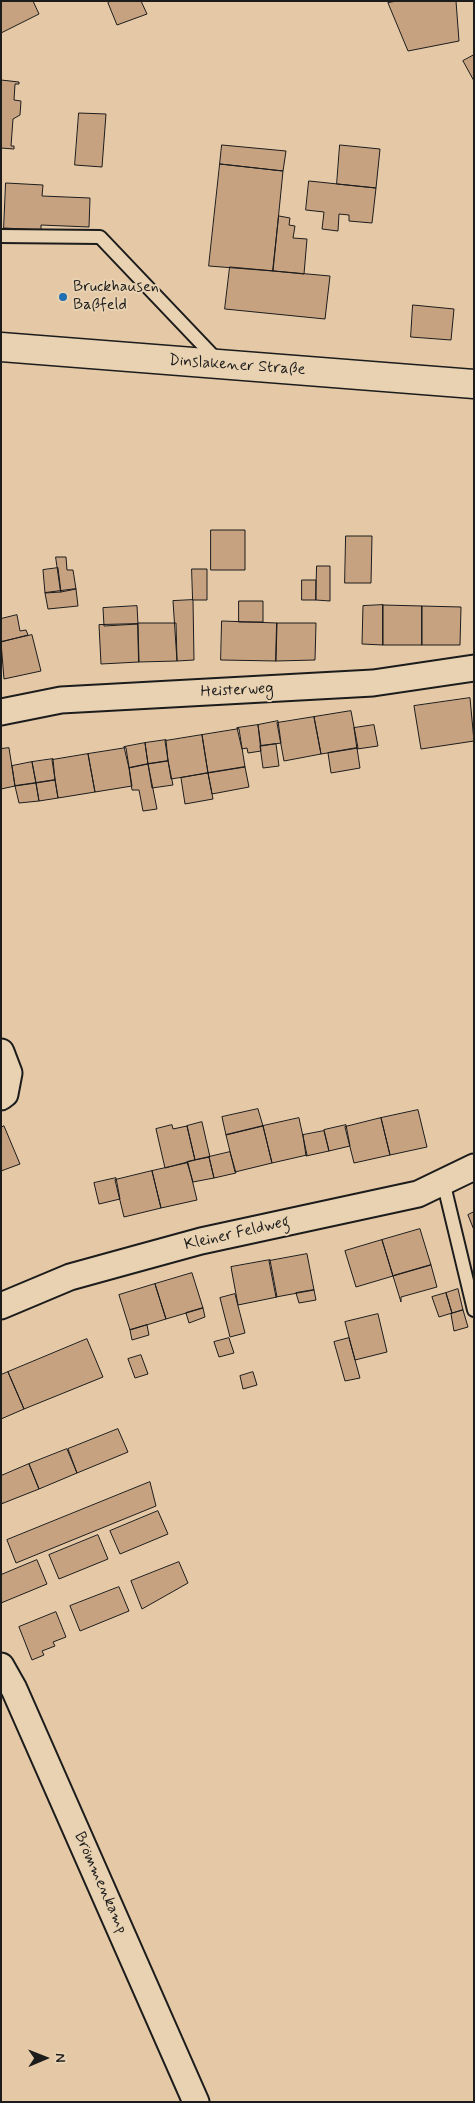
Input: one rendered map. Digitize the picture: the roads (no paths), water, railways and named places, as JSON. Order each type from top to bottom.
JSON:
[{"type":"main road","name":"Dinslakener Straße","points":[[1,347],[474,384]]},
{"type":"street","name":"Heisterweg","points":[[1,712],[61,700],[373,683],[474,668]]},
{"type":"street","points":[[1,1052],[9,1073],[5,1094],[1,1097]]},
{"type":"street","name":"Kleiner Feldweg","points":[[1,1306],[70,1277],[128,1260],[201,1241],[418,1194],[474,1167]]},
{"type":"street","name":"Brömmenkamp","points":[[1,1666],[14,1689],[196,2102]]},
{"type":"lane","points":[[1,236],[100,237],[222,365]]},
{"type":"lane","points":[[443,1181],[474,1310]]},
{"type":"place","name":"Bruckhausen Baßfeld","points":[[63,297]]}]
